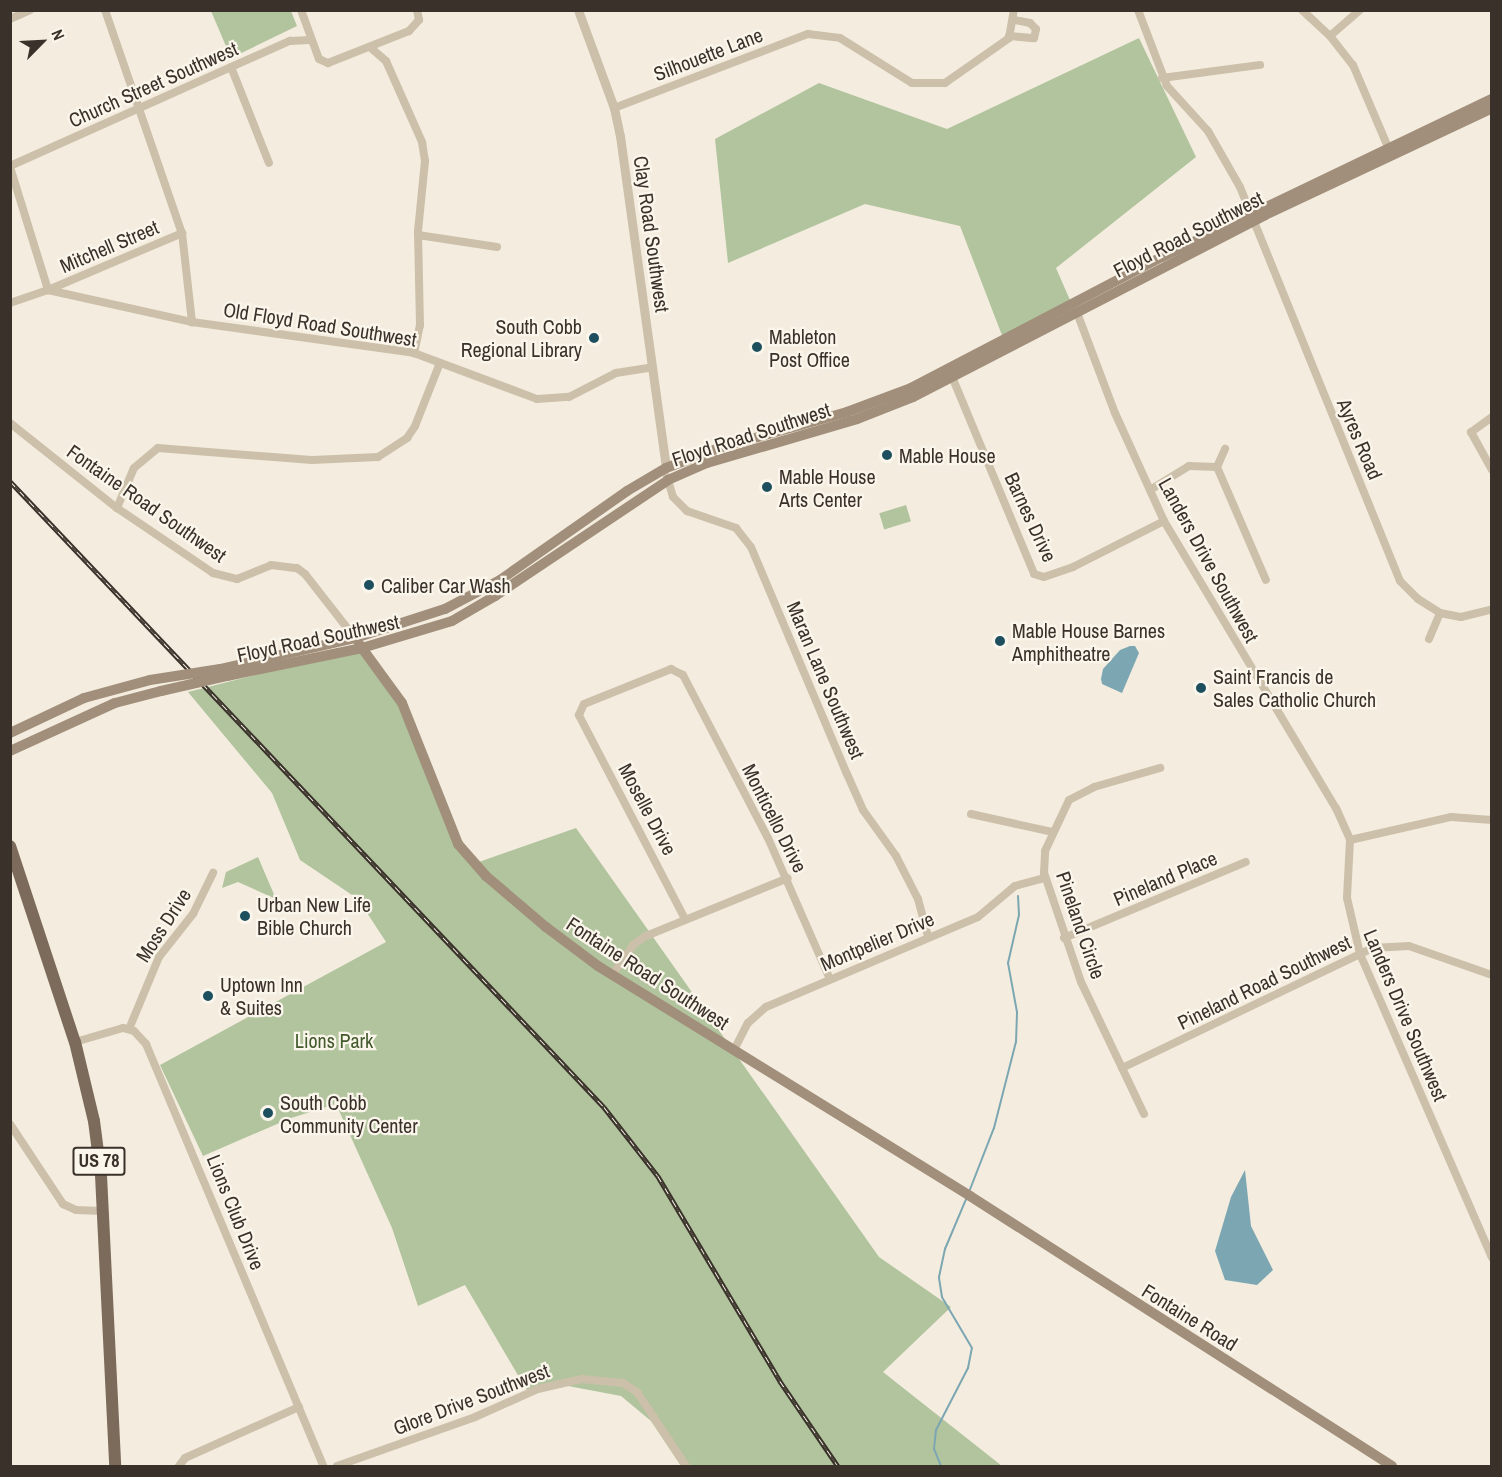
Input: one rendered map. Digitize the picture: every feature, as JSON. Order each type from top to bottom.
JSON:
[{"type":"main road","name":"Floyd Road Southwest","points":[[10,751],[115,703],[417,620],[472,596],[666,468],[719,448],[876,403],[949,370],[1388,147],[1491,99]]},
{"type":"main road","name":"Floyd Road Southwest","points":[[1252,217],[1491,108]]},
{"type":"main road","name":"Floyd Road Southwest","points":[[10,733],[84,698],[150,680],[223,673],[362,648],[433,629],[469,612],[668,480],[736,453],[886,409],[953,379],[1075,307]]},
{"type":"main road","name":"Fontaine Road Southwest","points":[[355,638],[402,703],[452,832],[467,857],[546,927],[614,974],[970,1196]]},
{"type":"main road","name":"US 78","points":[[10,846],[75,1042],[94,1121],[102,1211],[115,1467]]},
{"type":"main road","name":"Fontaine Road","points":[[970,1196],[1392,1467]]},
{"type":"street","points":[[10,19],[30,10]]},
{"type":"street","points":[[105,10],[182,233],[192,322]]},
{"type":"street","points":[[300,12],[319,59],[328,63],[371,48],[416,26],[417,10]]},
{"type":"street","name":"Clay Road Southwest","points":[[578,10],[614,108],[666,468]]},
{"type":"street","points":[[1014,10],[1014,20],[1009,36],[1034,38],[1036,29],[1030,23],[1014,20]]},
{"type":"street","points":[[1138,10],[1162,78],[1260,65]]},
{"type":"street","points":[[1302,10],[1330,36],[1353,65],[1388,147]]},
{"type":"street","points":[[1330,36],[1360,10]]},
{"type":"street","points":[[290,41],[304,26]]},
{"type":"street","name":"Silhouette Lane","points":[[614,108],[808,34],[840,38],[912,84],[929,86],[945,83],[1009,36]]},
{"type":"street","name":"Church Street Southwest","points":[[10,167],[290,41],[310,40]]},
{"type":"street","points":[[390,40],[386,46],[386,61],[422,141],[425,160],[418,235],[420,325],[414,353]]},
{"type":"street","points":[[371,48],[386,61]]},
{"type":"street","points":[[231,67],[269,163]]},
{"type":"street","name":"Ayres Road","points":[[1162,78],[1217,143],[1252,217],[1400,582],[1418,599],[1440,613]]},
{"type":"street","points":[[10,167],[48,290],[10,303]]},
{"type":"street","name":"Mitchell Street","points":[[48,290],[182,233]]},
{"type":"street","points":[[418,235],[497,247]]},
{"type":"street","name":"Old Floyd Road Southwest","points":[[48,290],[192,322],[414,353],[537,399],[551,400],[569,397],[616,373],[653,367]]},
{"type":"street","name":"Landers Drive Southwest","points":[[1075,307],[1115,413],[1164,521],[1336,808],[1350,840],[1347,898],[1360,954],[1491,1258]]},
{"type":"street","points":[[117,508],[134,468],[158,448],[312,460],[378,457],[407,438],[415,426],[440,363]]},
{"type":"street","name":"Barnes Drive","points":[[953,379],[1034,574],[1044,577],[1073,567],[1164,521]]},
{"type":"street","points":[[1491,417],[1471,432],[1491,470]]},
{"type":"street","name":"Fontaine Road Southwest","points":[[10,423],[117,508],[221,577],[237,579],[279,564],[297,568],[305,574],[355,638]]},
{"type":"street","points":[[1225,449],[1217,467],[1266,580]]},
{"type":"street","points":[[1150,490],[1189,466],[1217,467]]},
{"type":"street","name":"Maran Lane Southwest","points":[[666,468],[673,497],[687,512],[736,528],[750,547],[864,810],[896,856],[918,899],[928,937]]},
{"type":"street","points":[[1430,639],[1440,613],[1461,617],[1491,609]]},
{"type":"street","name":"Monticello Drive","points":[[579,715],[584,704],[670,669],[683,675],[788,878],[830,979]]},
{"type":"street","name":"Moselle Drive","points":[[579,715],[653,850],[685,919]]},
{"type":"street","name":"Pineland Circle","points":[[1144,1114],[1064,938],[1044,878],[1045,851],[1069,800],[1094,787],[1160,768]]},
{"type":"street","points":[[971,814],[1052,832]]},
{"type":"street","points":[[1350,840],[1451,817],[1491,820]]},
{"type":"street","name":"Pineland Place","points":[[1064,938],[1246,862]]},
{"type":"street","name":"Moss Drive","points":[[129,1029],[159,957],[193,915],[213,873]]},
{"type":"street","points":[[614,974],[638,940],[788,878]]},
{"type":"street","name":"Montpelier Drive","points":[[734,1050],[748,1023],[760,1011],[983,915],[1016,886],[1044,878]]},
{"type":"street","name":"Pineland Road Southwest","points":[[1122,1068],[1360,954],[1386,945],[1409,946],[1491,975]]},
{"type":"street","points":[[75,1042],[129,1029]]},
{"type":"street","name":"Lions Club Drive","points":[[129,1029],[146,1044],[324,1467]]},
{"type":"street","points":[[10,1124],[63,1204],[76,1210],[102,1211]]},
{"type":"street","name":"Glore Drive Southwest","points":[[337,1467],[475,1417],[538,1389],[581,1379],[623,1383],[637,1392],[685,1466]]},
{"type":"street","points":[[179,1467],[185,1458],[300,1407]]},
{"type":"green space","points":[[211,11],[291,11],[297,26],[231,58]]},
{"type":"green space","points":[[1139,38],[1196,157],[1056,268],[1077,316],[1008,351],[960,226],[865,204],[728,263],[715,139],[819,83],[947,129]]},
{"type":"green space","points":[[906,505],[911,521],[884,529],[879,513]]},
{"type":"green space","name":"Lions Park","points":[[361,648],[379,668],[428,766],[449,823],[476,863],[576,828],[879,1257],[951,1307],[883,1372],[1002,1466],[681,1466],[651,1421],[621,1396],[568,1386],[529,1394],[465,1285],[418,1306],[392,1228],[336,1104],[291,1118],[203,1156],[160,1065],[386,942],[358,899],[300,860],[272,793],[188,692]]},
{"type":"green space","points":[[258,857],[276,899],[238,882],[222,888],[226,872]]},
{"type":"water","points":[[1135,646],[1139,653],[1122,693],[1102,684],[1101,679],[1103,669],[1120,650]]},
{"type":"water","points":[[1245,1170],[1251,1226],[1273,1270],[1257,1285],[1225,1280],[1215,1251],[1231,1197]]},
{"type":"waterway","points":[[969,1192],[994,1128],[1016,1042],[1017,1012],[1008,963],[1019,915],[1018,896]]},
{"type":"waterway","points":[[941,1466],[934,1449],[936,1430],[968,1368],[972,1348],[942,1297],[939,1277],[945,1249],[967,1197]]},
{"type":"railway","points":[[10,481],[604,1107],[658,1176],[780,1381],[838,1466]]},
{"type":"place","name":"South Cobb Regional Library","points":[[594,338]]},
{"type":"place","name":"Mableton Post Office","points":[[757,347]]},
{"type":"place","name":"Mable House","points":[[887,455]]},
{"type":"place","name":"Mable House Arts Center","points":[[767,487]]},
{"type":"place","name":"Caliber Car Wash","points":[[369,585]]},
{"type":"place","name":"Mable House Barnes Amphitheatre","points":[[1000,641]]},
{"type":"place","name":"Saint Francis de Sales Catholic Church","points":[[1201,688]]},
{"type":"place","name":"Urban New Life Bible Church","points":[[245,916]]},
{"type":"place","name":"Uptown Inn & Suites","points":[[208,996]]},
{"type":"place","name":"South Cobb Community Center","points":[[268,1113]]}]
